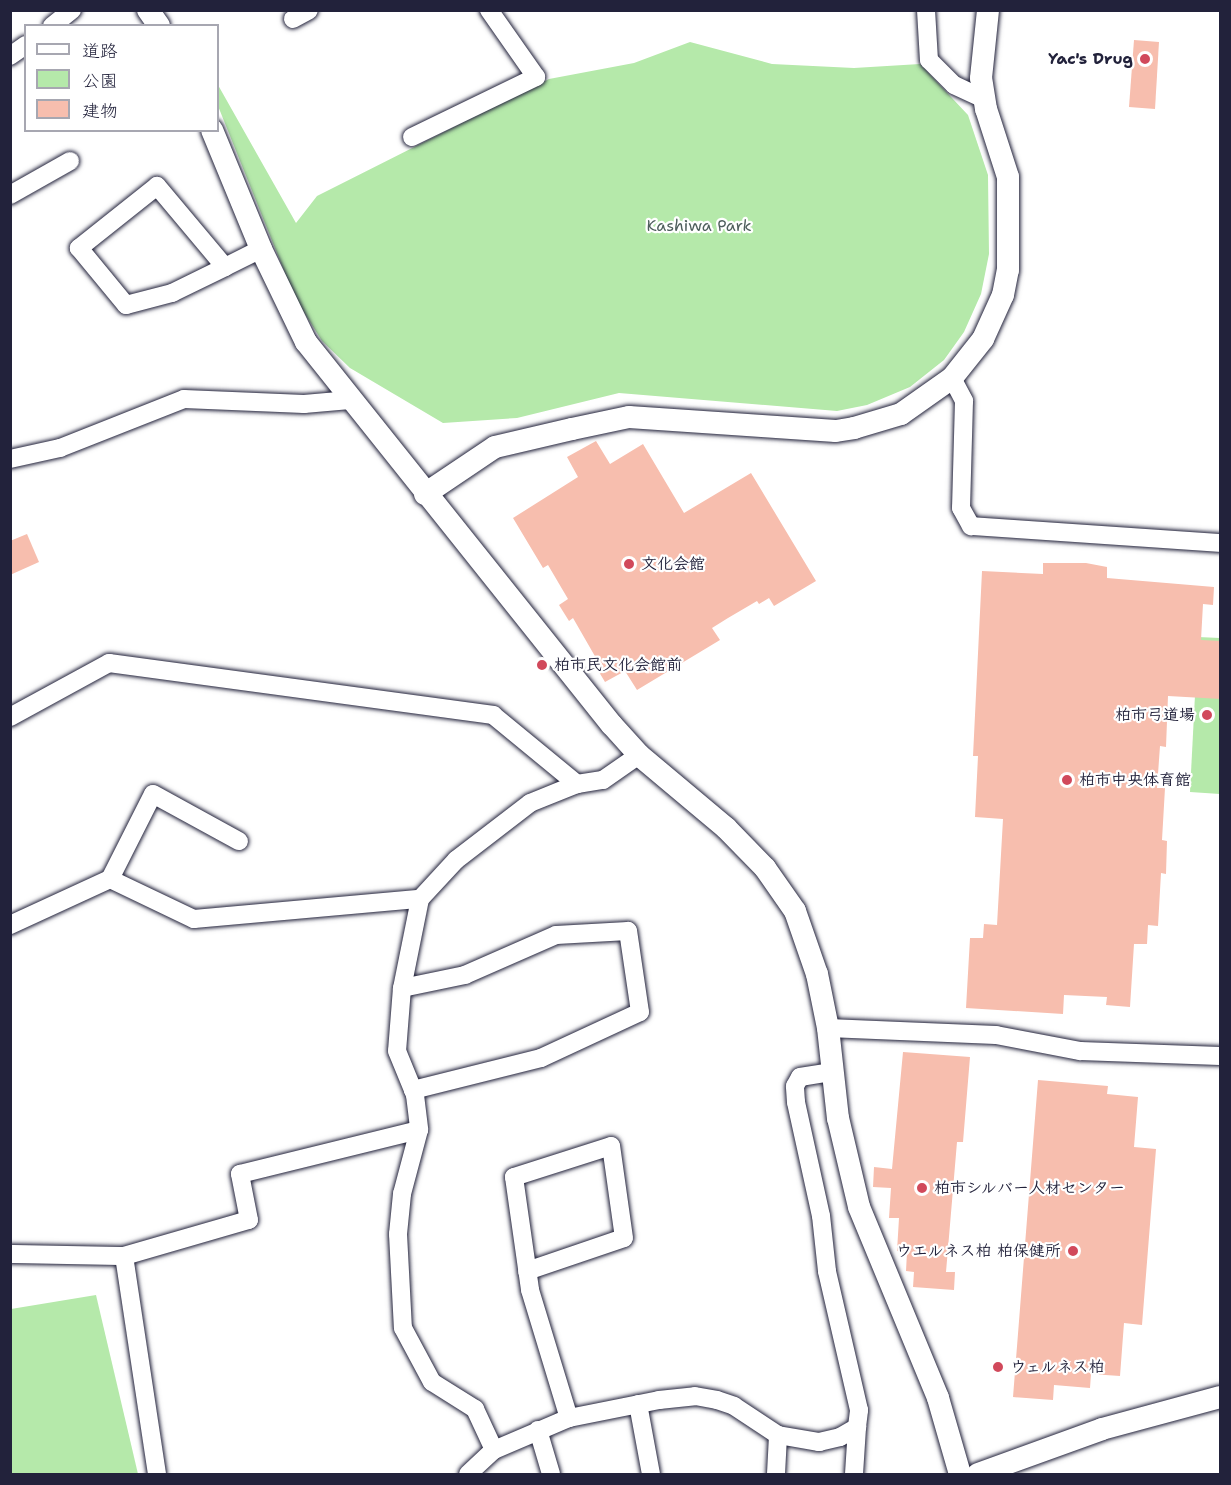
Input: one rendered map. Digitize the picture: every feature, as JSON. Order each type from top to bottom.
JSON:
[{"type":"street","points":[[54,24],[72,10]]},
{"type":"street","points":[[148,10],[158,24]]},
{"type":"street","points":[[412,137],[536,76],[489,10]]},
{"type":"street","points":[[926,10],[928,60],[954,85],[982,98]]},
{"type":"street","points":[[425,494],[495,447],[572,429],[630,417],[836,431],[854,429],[901,414],[952,378],[983,339],[1003,295],[1008,270],[1008,177],[982,98],[988,10]]},
{"type":"street","points":[[10,56],[24,46]]},
{"type":"street","points":[[213,132],[296,327],[350,400],[639,755],[726,828],[783,890],[809,942],[828,1028],[831,1072],[860,1207],[938,1398],[960,1474]]},
{"type":"street","points":[[10,195],[70,161]]},
{"type":"street","points":[[225,267],[157,186],[79,248],[126,305],[171,293],[225,267],[261,249]]},
{"type":"street","points":[[952,378],[964,401],[961,508],[971,526],[1221,543]]},
{"type":"street","points":[[10,459],[60,448],[184,399],[304,404],[350,400]]},
{"type":"street","points":[[10,717],[109,663],[493,716],[577,784]]},
{"type":"street","points":[[494,1450],[475,1409],[432,1382],[404,1328],[400,1214],[419,1130],[413,1090],[398,1051],[402,988],[420,899],[456,860],[530,803],[577,784],[603,780],[639,755]]},
{"type":"street","points":[[10,925],[110,879],[153,794],[239,841]]},
{"type":"street","points":[[110,879],[194,919],[420,899]]},
{"type":"street","points":[[402,988],[465,975],[556,935],[628,931],[640,1012],[541,1058],[413,1090]]},
{"type":"street","points":[[828,1028],[996,1035],[1080,1051],[1221,1056]]},
{"type":"street","points":[[831,1072],[800,1077],[795,1086],[795,1102],[821,1216],[827,1271],[859,1410],[853,1467]]},
{"type":"street","points":[[10,1254],[124,1256],[249,1220],[240,1174],[419,1130]]},
{"type":"street","points":[[527,1271],[624,1238],[611,1146],[514,1177],[527,1271],[530,1290],[569,1418]]},
{"type":"street","points":[[124,1256],[157,1474]]},
{"type":"street","points":[[468,1474],[494,1450],[569,1418],[638,1404],[694,1396],[734,1406],[778,1435],[819,1442],[840,1437],[857,1426]]},
{"type":"street","points":[[978,1474],[1102,1429],[1221,1397]]},
{"type":"street","points":[[638,1404],[651,1474]]},
{"type":"street","points":[[538,1430],[551,1474]]},
{"type":"street","points":[[776,1474],[778,1435]]},
{"type":"green space","name":"Kashiwa Park","points":[[690,42],[772,64],[854,68],[920,64],[968,115],[988,175],[989,254],[981,294],[964,332],[944,360],[910,387],[867,405],[837,411],[619,393],[517,418],[443,423],[350,368],[322,341],[295,298],[219,108],[219,87],[296,223],[317,196],[549,79],[634,63]]},
{"type":"green space","name":"柏市弓道場","points":[[1198,637],[1220,638],[1220,794],[1190,792]]},
{"type":"green space","points":[[96,1295],[138,1474],[11,1474],[11,1309]]},
{"type":"building","points":[[1134,40],[1159,42],[1155,109],[1129,107]]},
{"type":"building","points":[[596,441],[610,464],[643,444],[684,513],[751,473],[816,581],[774,606],[769,598],[759,604],[757,601],[728,618],[712,628],[720,640],[637,690],[625,671],[605,682],[596,667],[600,665],[573,618],[569,621],[559,605],[568,599],[548,565],[543,568],[513,518],[578,477],[567,457]]},
{"type":"building","points":[[27,534],[39,562],[10,575],[10,541]]},
{"type":"building","name":"柏市中央体育館","points":[[1043,563],[1086,563],[1107,567],[1107,578],[1214,587],[1213,605],[1203,604],[1201,640],[1221,641],[1221,699],[1168,696],[1166,747],[1160,746],[1157,788],[1165,788],[1162,840],[1167,841],[1166,874],[1161,873],[1158,926],[1148,925],[1147,944],[1134,944],[1130,1007],[1106,1005],[1107,997],[1064,995],[1063,1014],[966,1008],[970,938],[983,938],[984,924],[997,925],[1003,819],[975,817],[978,756],[973,756],[982,571],[1043,574]]},
{"type":"building","name":"柏市シルバー人材センター","points":[[903,1052],[970,1057],[963,1142],[957,1142],[946,1272],[955,1272],[954,1290],[913,1287],[914,1272],[906,1271],[907,1252],[897,1251],[899,1218],[889,1218],[891,1188],[873,1187],[874,1167],[892,1169]]},
{"type":"building","points":[[1038,1080],[1108,1086],[1107,1094],[1138,1097],[1134,1147],[1156,1149],[1142,1325],[1124,1323],[1120,1376],[1091,1374],[1090,1388],[1054,1385],[1053,1400],[1013,1397]]},
{"type":"place","name":"Yac's Drug","points":[[1145,59]]},
{"type":"place","name":"文化会館","points":[[629,564]]},
{"type":"place","name":"柏市民文化会館前","points":[[542,665]]},
{"type":"place","name":"柏市弓道場","points":[[1207,715]]},
{"type":"place","name":"柏市中央体育館","points":[[1067,780]]},
{"type":"place","name":"柏市シルバー人材センター","points":[[922,1188]]},
{"type":"place","name":"ウエルネス柏 柏保健所","points":[[1073,1251]]},
{"type":"place","name":"ウェルネス柏","points":[[998,1367]]}]
